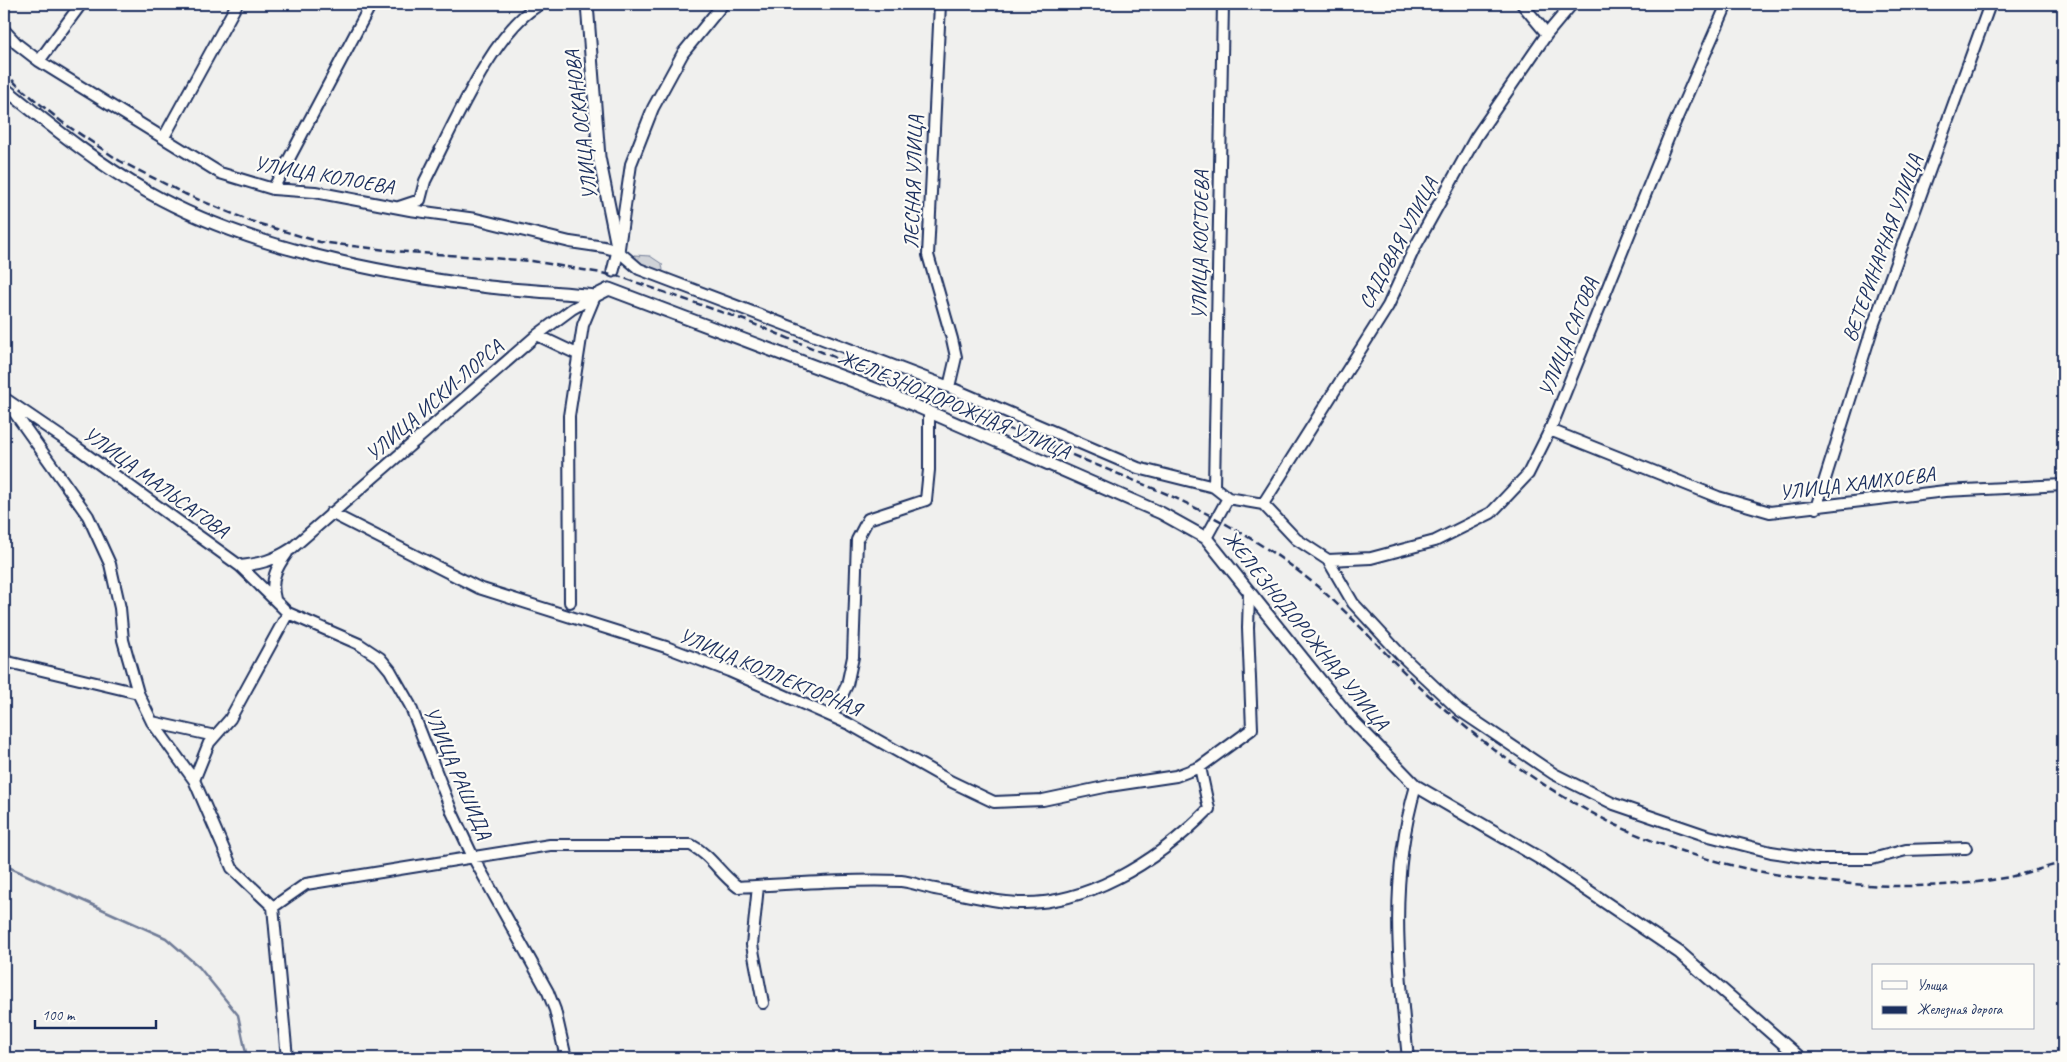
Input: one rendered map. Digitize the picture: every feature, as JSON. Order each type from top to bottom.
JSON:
[{"type":"street","points":[[39,61],[81,4]]},
{"type":"street","points":[[164,137],[237,4]]},
{"type":"street","points":[[273,189],[371,4]]},
{"type":"street","points":[[396,207],[420,200],[425,181],[487,62],[509,30],[528,10],[541,4]]},
{"type":"street","name":"УЛИЦА ОСКАНОВА","points":[[587,4],[599,157],[618,251],[611,279]]},
{"type":"street","points":[[723,4],[683,53],[653,108],[631,164],[618,251],[640,269],[949,387],[1138,468],[1214,487],[1228,498],[1263,504],[1296,539],[1328,560],[1352,603],[1402,656],[1459,710],[1554,774],[1614,804],[1705,835],[1771,852],[1817,859],[1872,859],[1906,850],[1966,848]]},
{"type":"street","name":"ЛЕСНАЯ УЛИЦА","points":[[940,4],[928,255],[956,357],[949,387]]},
{"type":"street","name":"УЛИЦА КОСТОЕВА","points":[[1214,487],[1224,4]]},
{"type":"street","points":[[1522,4],[1547,34]]},
{"type":"street","name":"САДОВАЯ УЛИЦА","points":[[1263,504],[1388,306],[1414,249],[1476,137],[1547,34],[1572,4]]},
{"type":"street","name":"УЛИЦА САГОВА","points":[[1328,560],[1371,558],[1435,541],[1492,513],[1528,474],[1550,430],[1669,136],[1727,4]]},
{"type":"street","name":"ВЕТЕРИНАРНАЯ УЛИЦА","points":[[1816,508],[1873,326],[1990,4]]},
{"type":"street","name":"УЛИЦА КОЛОЕВА","points":[[4,30],[17,44],[39,61],[220,172],[273,189],[315,192],[476,219],[570,242],[618,251]]},
{"type":"street","points":[[4,88],[94,159],[149,193],[210,222],[304,252],[401,275],[491,287],[595,296],[582,325],[569,416],[570,602]]},
{"type":"street","name":"УЛИЦА ИСКИ-ЛОРСА","points":[[291,549],[537,335],[572,309],[595,296],[611,279]]},
{"type":"street","name":"ЖЕЛЕЗНОДОРОЖНАЯ УЛИЦА","points":[[611,279],[884,392],[1161,513],[1206,538],[1352,720],[1416,786],[1541,859],[1680,953],[1800,1058]]},
{"type":"street","points":[[568,293],[573,301],[572,309]]},
{"type":"street","points":[[537,335],[577,354]]},
{"type":"street","points":[[4,398],[88,516],[107,556],[120,608],[123,640],[138,693],[152,722],[194,780],[232,868],[273,907],[287,1058]]},
{"type":"street","name":"УЛИЦА МАЛЬСАГОВА","points":[[4,398],[76,447],[240,566],[268,562],[291,549]]},
{"type":"street","points":[[832,716],[847,686],[853,657],[857,540],[868,519],[926,500],[929,470],[929,412]]},
{"type":"street","name":"УЛИЦА ХАМХОЕВА","points":[[1550,430],[1718,497],[1770,512],[1816,508],[1945,491],[2063,485]]},
{"type":"street","points":[[1206,538],[1228,498]]},
{"type":"street","name":"УЛИЦА КОЛЛЕКТОРНАЯ","points":[[331,513],[479,588],[666,647],[730,671],[832,716],[950,781],[994,802],[1043,800],[1109,786],[1176,776],[1200,767],[1252,729],[1248,628],[1249,593]]},
{"type":"street","points":[[275,599],[272,586],[275,572],[291,549]]},
{"type":"street","name":"УЛИЦА РАШИДА","points":[[240,566],[288,613],[359,644],[380,658],[390,670],[410,705],[452,812],[473,857],[548,992],[555,1010],[566,1058]]},
{"type":"street","points":[[194,780],[209,743],[230,719],[288,613]]},
{"type":"street","points":[[4,661],[138,693]]},
{"type":"street","points":[[152,722],[215,736]]},
{"type":"street","points":[[273,907],[306,884],[550,845],[691,844],[705,852],[727,879],[738,887],[903,881],[1006,902],[1036,903],[1090,891],[1118,878],[1140,865],[1197,821],[1209,809],[1200,767]]},
{"type":"street","points":[[1408,1058],[1401,993],[1396,904],[1405,822],[1416,786]]},
{"type":"street","points":[[758,886],[752,945],[763,1003]]},
{"type":"green space","points":[[634,255],[650,256],[662,264],[663,270],[661,273],[642,265],[634,259]]},
{"type":"waterway","points":[[4,865],[166,938],[199,967],[238,1015],[247,1058]]},
{"type":"railway","points":[[4,71],[18,86],[62,122],[120,161],[185,194],[250,221],[320,242],[394,251],[532,261],[618,276],[744,320],[1167,494],[1240,532],[1307,578],[1340,607],[1433,699],[1521,769],[1568,800],[1618,826],[1661,844],[1708,859],[1758,871],[1810,880],[1862,885],[1913,886],[1963,884],[2009,877],[2063,863]]}]
